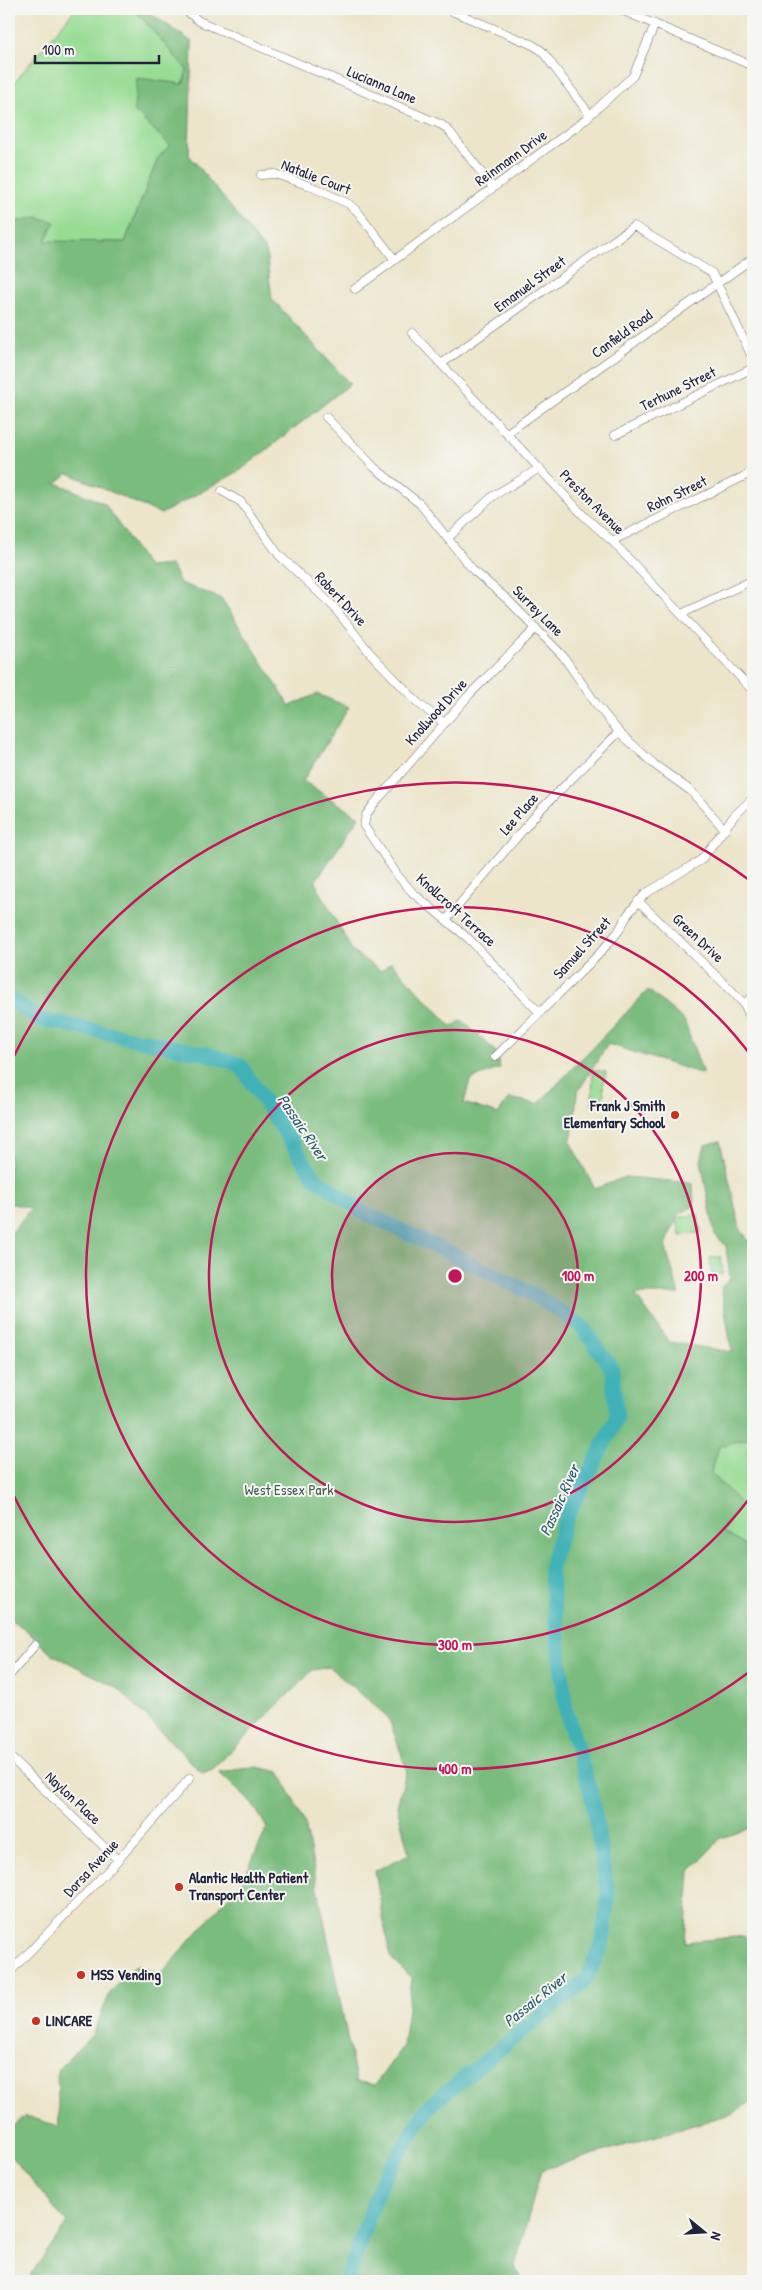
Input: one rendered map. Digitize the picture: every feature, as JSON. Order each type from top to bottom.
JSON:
[{"type":"street","name":"Lucianna Lane","points":[[184,9],[199,21],[442,125],[450,132],[493,188]]},
{"type":"street","points":[[447,9],[533,45],[542,52],[590,115]]},
{"type":"street","points":[[619,9],[753,66]]},
{"type":"street","name":"Reinmann Drive","points":[[356,289],[590,115],[633,76],[655,24]]},
{"type":"street","name":"Natalie Court","points":[[261,175],[275,174],[310,186],[349,204],[358,212],[395,260]]},
{"type":"street","name":"Emanuel Street","points":[[441,364],[634,226],[712,273],[717,283]]},
{"type":"street","name":"Canfield Road","points":[[507,433],[753,258]]},
{"type":"street","points":[[717,283],[753,359]]},
{"type":"street","name":"Preston Avenue","points":[[412,333],[584,516],[612,541],[753,691]]},
{"type":"street","name":"Terhune Street","points":[[615,435],[753,368]]},
{"type":"street","name":"Surrey Lane","points":[[326,417],[375,468],[420,504],[473,570],[508,600],[563,656],[578,674],[597,705],[619,732],[655,765],[691,791],[725,830]]},
{"type":"street","points":[[448,538],[493,496],[540,468]]},
{"type":"street","name":"Rohn Street","points":[[612,541],[753,472]]},
{"type":"street","name":"Robert Drive","points":[[222,491],[241,502],[279,555],[333,606],[370,652],[418,703],[444,723]]},
{"type":"street","points":[[681,614],[753,580]]},
{"type":"street","name":"Knollwood Drive","points":[[364,821],[374,804],[444,723],[536,628]]},
{"type":"street","name":"Lee Place","points":[[446,920],[540,810],[619,732]]},
{"type":"street","name":"Samuel Street","points":[[495,1057],[599,954],[618,932],[638,901],[658,886],[701,860],[734,816],[753,798]]},
{"type":"street","name":"Knollcroft Terrace","points":[[364,821],[364,826],[398,876],[413,893],[490,959],[540,1013]]},
{"type":"street","name":"Green Drive","points":[[638,901],[710,967],[744,1004],[753,1022]]},
{"type":"street","points":[[744,1004],[753,996]]},
{"type":"street","points":[[9,1676],[35,1646]]},
{"type":"street","name":"Naylon Place","points":[[9,1756],[118,1860]]},
{"type":"street","name":"Dorsa Avenue","points":[[9,1974],[118,1860],[190,1778]]},
{"type":"green space","points":[[75,9],[134,9],[187,70],[183,84],[137,79],[134,111],[170,145],[158,158],[125,242],[9,242],[9,89]]},
{"type":"green space","name":"West Essex Park","points":[[134,9],[144,9],[192,42],[189,155],[266,251],[272,299],[350,384],[241,470],[161,514],[68,473],[56,483],[104,503],[148,567],[171,565],[180,583],[222,599],[290,706],[317,694],[349,707],[303,781],[359,817],[315,882],[353,952],[381,971],[391,962],[452,1027],[462,1020],[497,1053],[500,1068],[470,1080],[464,1103],[498,1114],[509,1098],[538,1104],[648,990],[684,1020],[703,1074],[608,1044],[577,1093],[574,1126],[570,1142],[595,1189],[625,1177],[693,1183],[694,1206],[679,1214],[665,1245],[679,1294],[635,1294],[669,1342],[732,1352],[721,1287],[730,1279],[726,1246],[715,1235],[701,1161],[705,1145],[720,1141],[740,1228],[753,1248],[753,1437],[719,1446],[711,1473],[740,1503],[723,1532],[748,1547],[753,1565],[753,1827],[721,1838],[690,1871],[685,1942],[745,1936],[753,1945],[753,2100],[734,2113],[541,2170],[515,2266],[522,2281],[26,2281],[67,2223],[9,2154],[9,2130],[24,2116],[59,2126],[57,2070],[93,2034],[110,1993],[136,1965],[160,1975],[243,1880],[267,1828],[252,1803],[218,1772],[257,1767],[280,1772],[305,1824],[356,2081],[375,2085],[403,2046],[412,1979],[390,1957],[375,1871],[409,1854],[397,1806],[407,1769],[388,1717],[329,1667],[313,1670],[213,1769],[202,1773],[118,1688],[50,1653],[24,1628],[9,1619],[9,1236],[31,1208],[9,1203],[9,242],[11,240],[9,223],[38,217],[55,222],[45,241],[125,242],[158,158],[170,145],[134,111],[137,78],[183,84],[187,70]]},
{"type":"green space","points":[[593,1070],[606,1072],[603,1087],[604,1094],[600,1103],[592,1104]]},
{"type":"green space","points":[[698,1214],[701,1232],[680,1236],[677,1218]]},
{"type":"green space","points":[[721,1257],[723,1274],[712,1275],[710,1258]]},
{"type":"green space","points":[[753,1437],[753,1550],[722,1532],[711,1473],[719,1446]]},
{"type":"waterway","name":"Passaic River","points":[[9,998],[39,1019],[207,1054],[240,1065],[315,1178],[361,1211],[536,1296],[581,1325],[612,1369],[617,1418],[566,1518],[550,1568],[566,1711],[592,1798],[608,1894],[603,1941],[586,1980],[429,2106],[381,2182],[346,2281]]},
{"type":"place","name":"Frank J Smith Elementary School","points":[[675,1115]]},
{"type":"place","name":"Alantic Health Patient Transport Center","points":[[179,1887]]},
{"type":"place","name":"MSS Vending","points":[[81,1975]]},
{"type":"place","name":"LINCARE","points":[[36,2021]]}]
